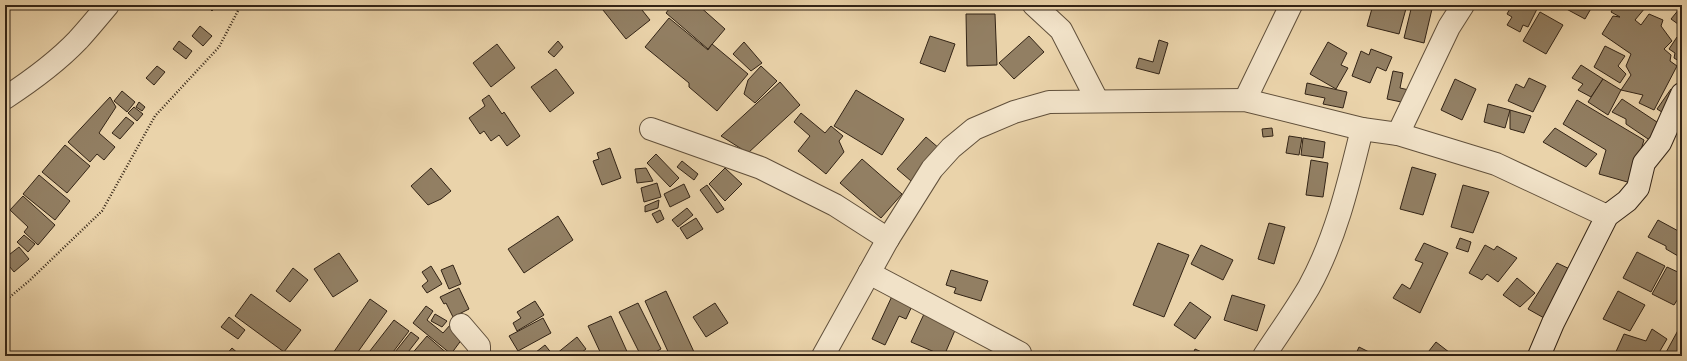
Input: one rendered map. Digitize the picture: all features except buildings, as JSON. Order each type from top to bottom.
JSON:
[{"type":"street","points":[[5,98],[29,82],[59,58],[78,40],[108,5]]},
{"type":"street","points":[[1034,5],[1061,30],[1097,100]]},
{"type":"street","points":[[1245,100],[1291,5]]},
{"type":"street","points":[[1398,134],[1449,27],[1462,5]]},
{"type":"street","points":[[1539,356],[1553,323],[1607,216],[1627,201],[1638,188],[1644,163],[1660,143],[1682,94]]},
{"type":"street","points":[[823,356],[888,239],[932,169],[951,148],[974,129],[1014,112],[1049,102],[1097,100],[1245,100],[1362,129],[1398,134],[1496,164],[1607,216]]},
{"type":"street","points":[[652,129],[761,168],[835,205],[888,239]]},
{"type":"street","points":[[1264,356],[1309,286],[1333,234],[1350,181],[1362,129]]},
{"type":"street","points":[[869,273],[1020,353]]},
{"type":"street","points":[[461,325],[479,346],[479,356]]},
{"type":"path","points":[[5,301],[29,281],[102,211],[155,116],[219,47],[241,5]]}]
